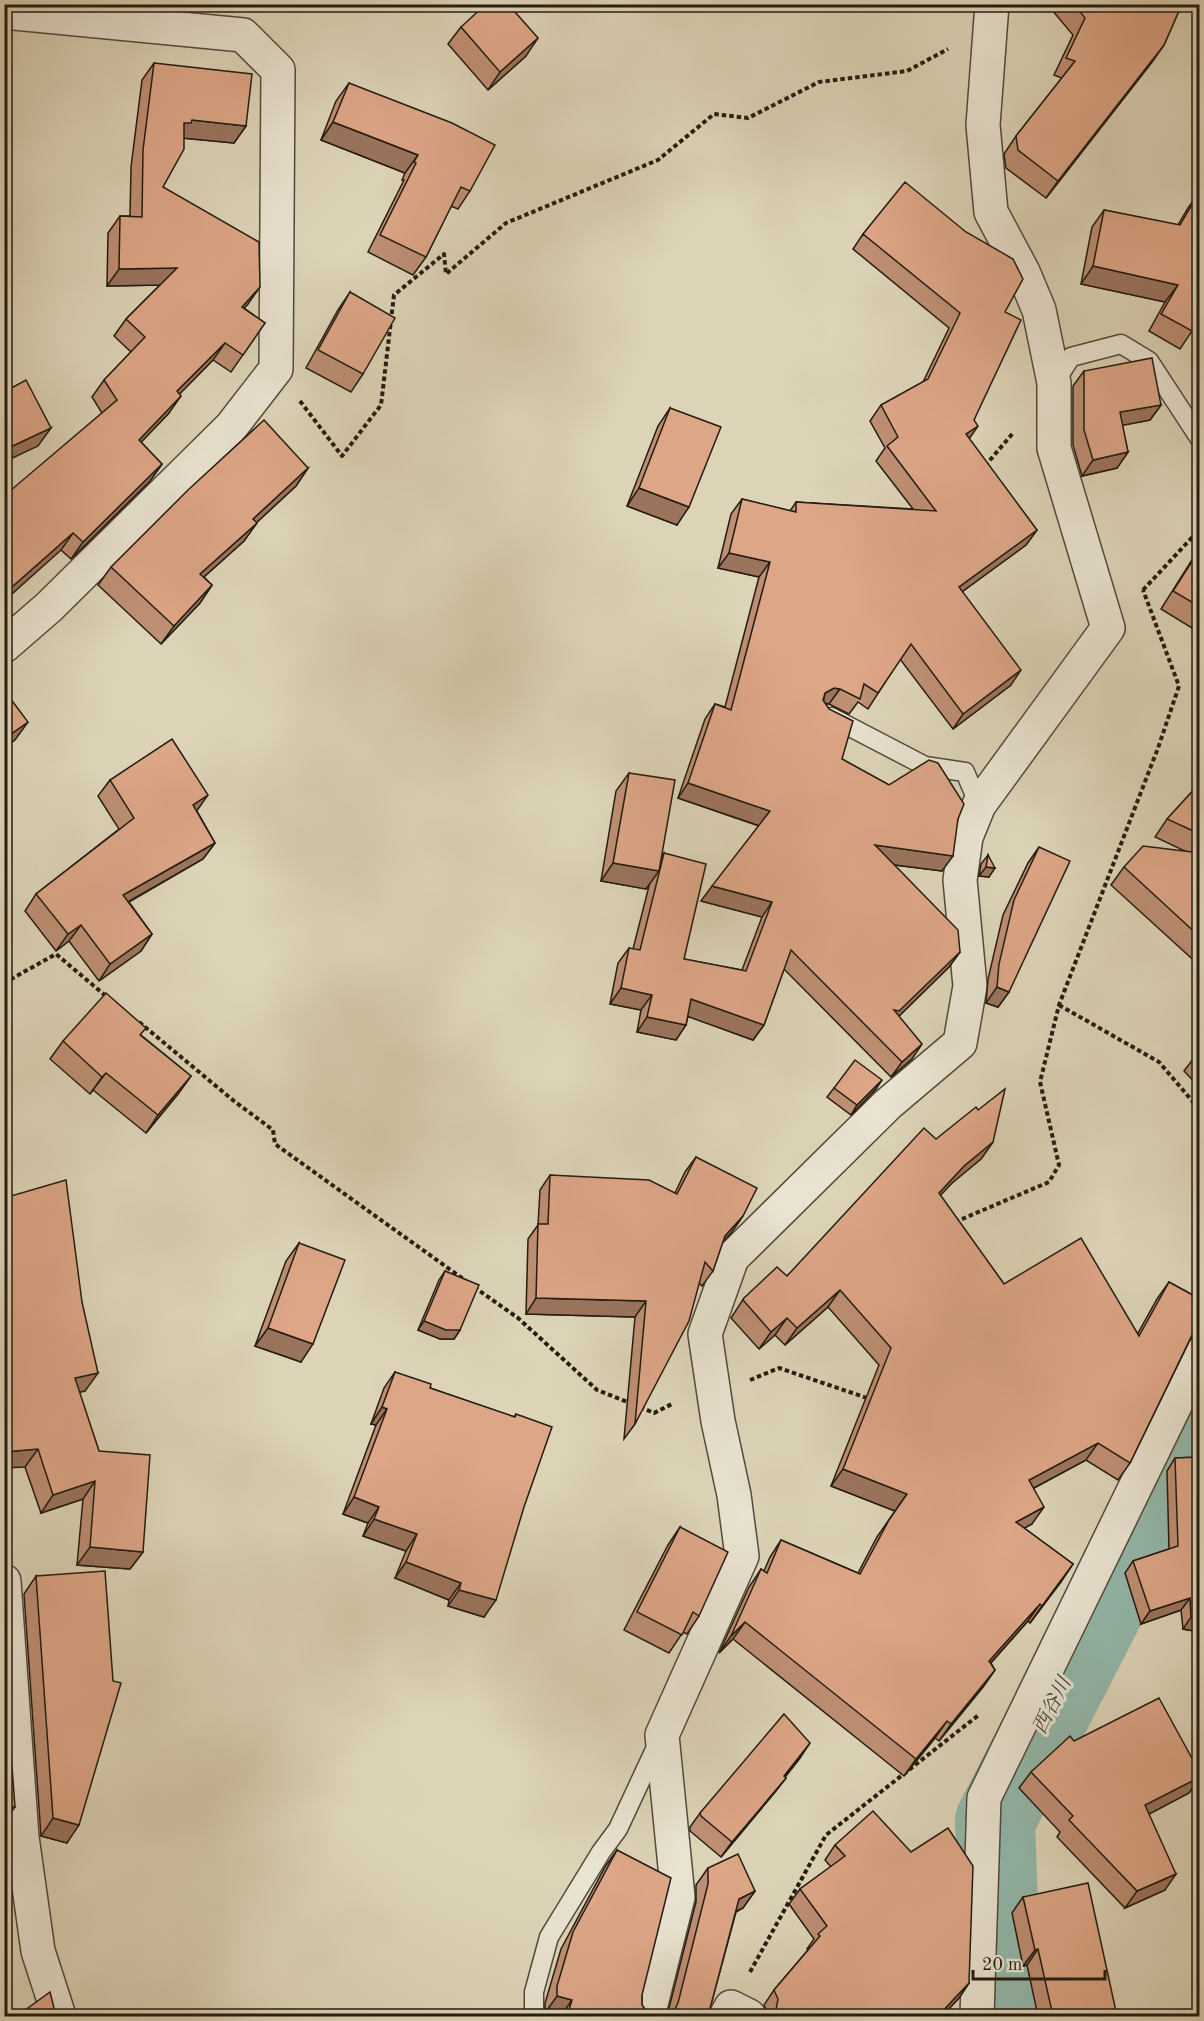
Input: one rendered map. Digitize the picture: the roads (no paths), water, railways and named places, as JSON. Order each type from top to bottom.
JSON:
[{"type":"street","points":[[4,12],[243,34],[278,70],[276,369],[231,427],[57,599],[4,646]]},
{"type":"street","points":[[648,2016],[678,1897],[662,1735],[742,1556],[734,1495],[718,1420],[705,1334],[732,1258],[888,1104],[960,1043],[970,986],[960,879],[966,837],[979,805],[1108,628],[1054,448],[1054,383],[1039,310],[1023,272],[991,212],[983,125],[990,17]]},
{"type":"street","points":[[977,2016],[984,1798],[1200,1354]]},
{"type":"street","points":[[4,1581],[22,1837],[38,1951],[59,2016]]},
{"type":"lane","points":[[1054,383],[1071,357],[1121,344],[1149,361],[1200,440]]},
{"type":"lane","points":[[824,714],[925,766],[965,772],[979,805]]},
{"type":"lane","points":[[534,2016],[534,1992],[549,1937],[601,1852],[618,1829],[662,1735]]},
{"type":"waterway","name":"西谷川","points":[[1006,2016],[999,1938],[995,1821],[1155,1510],[1200,1416]]}]
